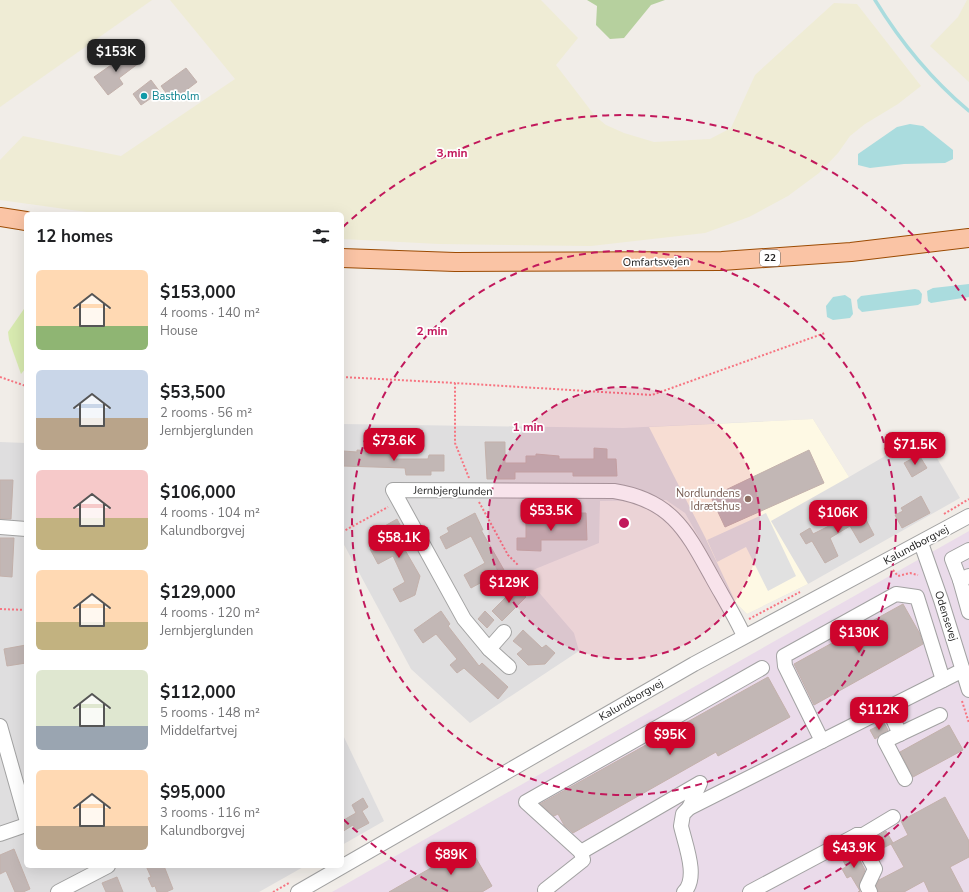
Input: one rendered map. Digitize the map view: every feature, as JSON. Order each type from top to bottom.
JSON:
[{"type":"main road","points":[[0,217],[24,221]]},
{"type":"main road","name":"Omfartsvejen","points":[[344,258],[463,262],[722,261],[851,252],[969,238]]},
{"type":"street","name":"Jernbjerglunden","points":[[509,667],[489,648],[464,619],[394,490],[614,491],[632,494],[651,501],[677,521],[693,543],[744,636]]},
{"type":"street","name":"Kalundborgvej","points":[[344,866],[744,636],[921,543],[969,516]]},
{"type":"street","points":[[0,527],[24,529]]},
{"type":"street","name":"Odensevej","points":[[921,543],[941,600],[969,690]]},
{"type":"street","points":[[969,550],[952,559],[964,578],[969,612]]},
{"type":"street","points":[[816,744],[785,666],[784,656],[896,594],[917,597],[943,680]]},
{"type":"street","points":[[489,648],[504,632]]},
{"type":"street","points":[[545,890],[583,860],[581,852],[526,802],[762,668]]},
{"type":"street","points":[[689,808],[963,670]]},
{"type":"street","points":[[888,708],[900,734]]},
{"type":"street","points":[[905,780],[885,741],[940,715]]},
{"type":"street","points":[[0,726],[24,811]]},
{"type":"street","points":[[581,852],[700,783],[689,808],[681,818],[692,872],[689,887],[684,892]]},
{"type":"street","points":[[750,892],[857,835],[863,835],[893,817]]},
{"type":"street","points":[[0,834],[24,826]]},
{"type":"street","points":[[857,835],[875,868],[867,886],[870,892]]},
{"type":"street","points":[[58,892],[104,868]]},
{"type":"street","name":"Kalundborgvej","points":[[298,892],[340,868]]},
{"type":"path","points":[[344,377],[652,395],[825,334]]},
{"type":"path","points":[[0,377],[24,385]]},
{"type":"path","points":[[455,384],[455,443],[474,491],[496,536],[508,555],[519,566]]},
{"type":"path","points":[[344,531],[399,501]]},
{"type":"path","points":[[0,609],[24,610]]},
{"type":"shaded area","points":[[0,0],[152,0],[0,107]]},
{"type":"shaded area","points":[[170,0],[541,0],[578,38],[556,65],[595,116],[606,125],[624,133],[654,142],[710,139],[731,128],[755,75],[834,3],[857,4],[921,86],[898,104],[865,124],[850,136],[838,153],[819,173],[788,196],[749,217],[705,233],[591,246],[439,244],[344,239],[344,212],[87,212],[0,200],[0,160],[23,136],[121,156],[235,79]]},
{"type":"shaded area","points":[[967,0],[969,0],[969,82],[930,46],[958,17]]},
{"type":"shaded area","points":[[813,419],[849,477],[923,434],[960,498],[808,584],[747,614],[736,603],[685,513],[666,500],[600,501],[599,543],[523,574],[574,633],[579,651],[470,723],[411,669],[344,545],[344,424],[623,428]]},
{"type":"shaded area","name":"Nordlundens Idrætshus","points":[[813,419],[849,477],[771,521],[808,584],[747,614],[736,603],[705,537],[649,427]]},
{"type":"shaded area","points":[[0,442],[24,443],[24,868],[301,868],[259,892],[0,892]]},
{"type":"shaded area","points":[[766,513],[796,576],[768,591],[746,547],[717,562],[707,540]]},
{"type":"shaded area","points":[[969,531],[969,892],[332,892]]},
{"type":"shaded area","points":[[344,737],[384,821],[344,844]]},
{"type":"green space","points":[[587,0],[665,0],[651,5],[624,38],[610,39],[596,25],[597,6]]},
{"type":"green space","points":[[24,309],[24,370],[21,374],[9,340],[8,332]]},
{"type":"water","points":[[910,124],[923,126],[953,150],[953,159],[945,163],[904,164],[870,168],[858,165],[858,154],[897,127]]},
{"type":"water","points":[[969,284],[969,297],[931,303],[928,301],[927,291],[933,288]]},
{"type":"water","points":[[915,289],[919,290],[922,294],[921,303],[918,305],[862,312],[858,308],[857,300],[861,296]]},
{"type":"water","points":[[845,295],[851,299],[853,314],[850,318],[833,320],[827,317],[826,306],[833,297]]},
{"type":"building","points":[[131,51],[139,63],[119,78],[123,84],[108,95],[94,77]]},
{"type":"building","points":[[186,68],[197,82],[172,101],[161,86]]},
{"type":"building","name":"Bastholm","points":[[151,80],[160,92],[141,105],[133,94]]},
{"type":"building","points":[[485,442],[505,442],[505,463],[526,463],[526,456],[536,456],[536,454],[559,456],[559,459],[594,459],[594,448],[607,449],[607,459],[616,459],[617,476],[573,476],[573,472],[515,472],[515,479],[487,479]]},
{"type":"building","points":[[357,450],[395,453],[394,459],[428,459],[429,455],[444,455],[444,471],[431,471],[431,475],[406,475],[405,468],[344,466],[344,451],[357,452]]},
{"type":"building","points":[[809,450],[824,483],[725,527],[711,497]]},
{"type":"building","points":[[919,455],[927,468],[912,477],[904,463]]},
{"type":"building","points":[[0,480],[13,480],[11,519],[0,519]]},
{"type":"building","points":[[921,496],[930,513],[902,528],[895,515],[903,511],[901,508]]},
{"type":"building","points":[[861,510],[874,535],[860,543],[850,526],[830,538],[838,556],[825,563],[812,541],[806,544],[800,534],[810,528],[813,534],[831,525],[829,522],[846,512],[851,516]]},
{"type":"building","points":[[475,513],[483,530],[481,530],[504,570],[471,588],[464,575],[485,563],[471,536],[446,549],[440,537],[449,532],[447,528]]},
{"type":"building","points":[[575,513],[586,513],[587,540],[541,540],[541,551],[517,550],[517,538],[526,538],[526,514],[541,514],[541,522],[575,522]]},
{"type":"building","points":[[397,519],[411,546],[405,550],[420,576],[415,595],[400,602],[393,589],[405,582],[393,556],[378,564],[370,549],[389,539],[383,527]]},
{"type":"building","points":[[0,538],[14,538],[12,577],[0,576]]},
{"type":"building","points":[[516,587],[526,597],[502,621],[492,611]]},
{"type":"building","points":[[903,604],[920,634],[923,644],[814,705],[794,664]]},
{"type":"building","points":[[441,611],[450,624],[448,626],[479,666],[482,663],[508,687],[498,699],[464,668],[457,673],[450,665],[457,659],[436,634],[423,643],[414,630]]},
{"type":"building","points":[[485,611],[494,620],[487,628],[478,619]]},
{"type":"building","points":[[523,630],[542,648],[546,645],[555,653],[545,664],[528,665],[517,654],[523,649],[513,641]]},
{"type":"building","points":[[24,645],[24,663],[7,666],[4,649]]},
{"type":"building","points":[[768,677],[790,717],[718,756],[716,752],[573,833],[564,825],[558,814],[554,816],[540,804]]},
{"type":"building","points":[[884,723],[888,730],[875,739],[870,730]]},
{"type":"building","points":[[949,725],[963,750],[913,777],[900,752]]},
{"type":"building","points":[[945,797],[969,841],[969,857],[950,867],[963,892],[929,892],[924,881],[904,892],[878,892],[876,886],[879,880],[904,867],[891,844],[908,835],[901,821]]},
{"type":"building","points":[[363,798],[368,807],[362,811],[369,823],[356,830],[353,825],[344,831],[344,820],[356,813],[352,805]]},
{"type":"building","points":[[886,831],[893,843],[877,851],[871,840]]},
{"type":"building","points":[[469,846],[492,886],[482,892],[389,892]]},
{"type":"building","points":[[14,849],[30,889],[23,892],[15,892],[6,871],[0,874],[0,855]]},
{"type":"building","points":[[856,853],[865,870],[859,886],[860,891],[851,876],[847,878],[842,869],[846,867],[843,860]]},
{"type":"building","points":[[147,868],[165,868],[173,889],[166,892],[157,892],[155,886],[152,887],[148,878],[151,877]]},
{"type":"building","points":[[117,877],[123,892],[106,892],[102,883]]},
{"type":"waterway","points":[[875,0],[906,45],[942,86],[969,111]]},
{"type":"place","name":"Bastholm","points":[[144,96]]},
{"type":"place","name":"Nordlundens Idrætshus","points":[[748,499]]}]
